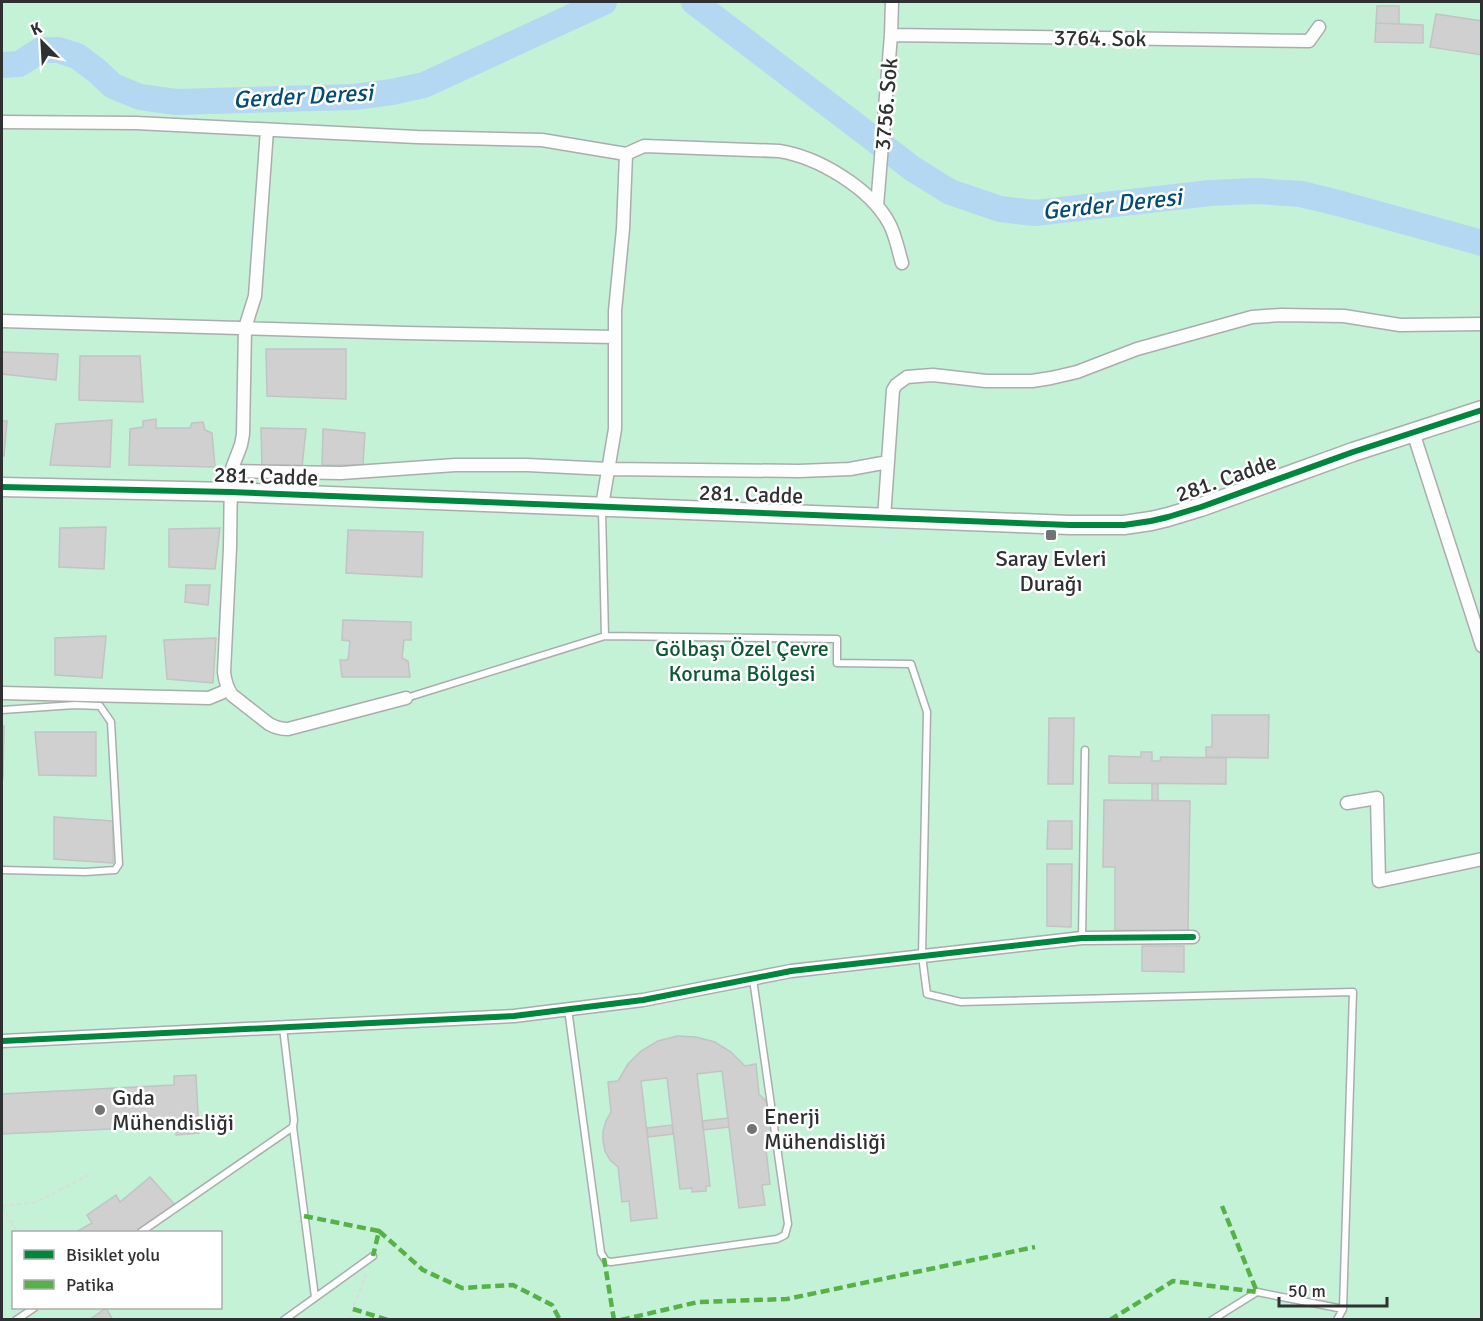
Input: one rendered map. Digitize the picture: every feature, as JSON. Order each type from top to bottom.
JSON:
[{"type":"street","name":"3756. Sok","points":[[877,206],[892,2]]},
{"type":"street","name":"3764. Sok","points":[[891,34],[1309,41],[1319,27]]},
{"type":"street","points":[[2,122],[136,123],[417,137],[542,140],[626,154],[644,146],[794,153],[846,179],[877,206],[895,235],[902,263]]},
{"type":"street","points":[[267,130],[255,296],[245,328],[243,434],[231,471],[224,672],[228,690],[269,724],[276,728],[288,729],[406,698]]},
{"type":"street","points":[[602,506],[615,429],[615,311],[623,229],[626,154]]},
{"type":"street","points":[[884,518],[893,390],[896,385],[907,378],[933,375],[986,381],[1011,381],[1051,378],[1077,372],[1137,349],[1251,317],[1344,316],[1400,325],[1482,324]]},
{"type":"street","points":[[2,321],[615,337]]},
{"type":"street","name":"281. Cadde","points":[[2,487],[230,492],[1070,525],[1124,525],[1151,521],[1201,507],[1482,410]]},
{"type":"street","points":[[1413,432],[1482,646]]},
{"type":"street","points":[[231,471],[341,473],[455,465],[799,471],[850,469],[888,462]]},
{"type":"street","points":[[2,693],[209,698],[228,690]]},
{"type":"street","points":[[1347,803],[1377,798],[1379,881],[1482,859]]},
{"type":"street","points":[[2,1041],[514,1016],[643,1000],[791,971],[1082,938],[1193,937]]},
{"type":"lane","points":[[602,506],[605,636]]},
{"type":"lane","points":[[406,698],[605,636],[837,639],[837,663],[911,664],[927,712],[922,957],[927,994],[962,1002],[1353,992],[1342,1309],[1337,1320]]},
{"type":"lane","points":[[2,710],[75,705],[100,706],[111,722],[118,864],[115,870],[85,872],[2,870]]},
{"type":"lane","points":[[1082,938],[1085,750]]},
{"type":"lane","points":[[568,1009],[601,1253],[606,1261],[777,1239],[785,1235],[788,1224],[753,978]]},
{"type":"lane","points":[[283,1027],[315,1298]]},
{"type":"lane","points":[[144,1231],[293,1127]]},
{"type":"lane","points":[[284,1320],[373,1256]]},
{"type":"lane","points":[[1212,1320],[1257,1292],[1342,1309]]},
{"type":"lane","points":[[16,1320],[32,1309]]},
{"type":"path","points":[[17,1231],[2,1206],[36,1202],[89,1175]]},
{"type":"path","points":[[349,1320],[373,1256]]},
{"type":"green space","name":"Gölbaşı Özel Çevre Koruma Bölgesi","points":[[2,2],[1481,2],[1481,1319],[2,1320]]},
{"type":"building","points":[[1377,6],[1399,6],[1399,24],[1376,23]]},
{"type":"building","points":[[1436,14],[1482,21],[1482,55],[1430,47]]},
{"type":"building","points":[[1376,23],[1423,25],[1423,43],[1375,42]]},
{"type":"building","points":[[266,349],[346,349],[346,399],[267,396]]},
{"type":"building","points":[[2,352],[58,354],[56,380],[2,374]]},
{"type":"building","points":[[80,356],[140,356],[143,402],[79,400]]},
{"type":"building","points":[[156,419],[156,428],[190,428],[192,423],[203,422],[205,430],[212,433],[215,467],[129,465],[130,429],[143,427],[143,421]]},
{"type":"building","points":[[112,420],[110,467],[50,465],[56,424]]},
{"type":"building","points":[[2,421],[7,421],[4,456],[2,456]]},
{"type":"building","points":[[261,428],[306,429],[302,467],[262,467]]},
{"type":"building","points":[[323,429],[365,433],[363,465],[322,465]]},
{"type":"building","points":[[106,527],[104,569],[59,567],[60,528]]},
{"type":"building","points":[[220,528],[215,569],[169,567],[169,529]]},
{"type":"building","points":[[348,530],[423,532],[422,577],[346,573]]},
{"type":"building","points":[[186,585],[210,585],[208,605],[185,602]]},
{"type":"building","points":[[343,620],[411,622],[411,640],[404,640],[402,658],[408,661],[410,677],[342,677],[340,660],[348,660],[350,641],[342,640]]},
{"type":"building","points":[[106,636],[102,678],[55,675],[55,638]]},
{"type":"building","points":[[216,638],[213,683],[167,679],[164,640]]},
{"type":"building","points":[[1212,715],[1269,715],[1268,758],[1206,757],[1206,747],[1212,747]]},
{"type":"building","points":[[1049,718],[1074,718],[1073,784],[1048,784]]},
{"type":"building","points":[[4,726],[3,778],[2,727]]},
{"type":"building","points":[[35,732],[96,732],[96,776],[39,775]]},
{"type":"building","points":[[1141,752],[1152,752],[1152,761],[1160,761],[1161,757],[1226,758],[1226,784],[1109,783],[1109,756],[1141,757]]},
{"type":"building","points":[[1152,784],[1158,784],[1158,801],[1152,801]]},
{"type":"building","points":[[1104,800],[1190,801],[1188,931],[1115,930],[1115,867],[1103,867]]},
{"type":"building","points":[[54,817],[113,821],[113,863],[54,859]]},
{"type":"building","points":[[1048,821],[1072,821],[1072,849],[1047,849]]},
{"type":"building","points":[[1047,864],[1072,864],[1071,927],[1047,926]]},
{"type":"building","points":[[1142,946],[1184,946],[1184,972],[1142,971]]},
{"type":"building","name":"Enerji Mühendisliği","points":[[677,1036],[696,1037],[715,1042],[731,1052],[745,1066],[756,1064],[759,1094],[771,1110],[774,1131],[766,1149],[770,1184],[762,1185],[765,1205],[739,1208],[722,1071],[697,1074],[710,1186],[706,1186],[706,1191],[692,1192],[692,1188],[680,1189],[667,1078],[641,1081],[657,1218],[631,1221],[629,1201],[622,1202],[618,1167],[610,1160],[603,1141],[603,1131],[611,1112],[608,1082],[618,1081],[628,1064],[641,1051],[658,1041]]},
{"type":"building","name":"Gıda Mühendisliği","points":[[196,1075],[199,1133],[176,1135],[176,1126],[2,1134],[2,1094],[174,1085],[174,1076]]},
{"type":"building","points":[[728,1118],[729,1127],[703,1130],[702,1121]]},
{"type":"building","points":[[672,1125],[673,1134],[648,1137],[647,1128]]},
{"type":"building","points":[[150,1177],[177,1207],[142,1231],[78,1231],[92,1223],[87,1215],[116,1195],[120,1202]]},
{"type":"building","points":[[107,1309],[113,1320],[89,1320]]},
{"type":"waterway","name":"Gerder Deresi","points":[[2,65],[19,64],[41,50],[58,50],[77,56],[113,86],[140,97],[176,102],[354,97],[424,85],[604,2]]},
{"type":"waterway","name":"Gerder Deresi","points":[[694,2],[913,169],[950,192],[1000,209],[1035,213],[1210,193],[1256,191],[1301,194],[1482,243]]},
{"type":"marked path","points":[[1110,1320],[1173,1281],[1257,1292],[1222,1206]]},
{"type":"marked path","points":[[304,1216],[379,1231],[373,1256]]},
{"type":"marked path","points":[[379,1231],[423,1270],[462,1288],[513,1285],[552,1305],[560,1320]]},
{"type":"marked path","points":[[621,1320],[698,1302],[787,1299],[1035,1247]]},
{"type":"marked path","points":[[604,1258],[614,1320]]},
{"type":"marked path","points":[[353,1309],[388,1320]]},
{"type":"cycle path","points":[[2,487],[230,492],[1070,525],[1124,525],[1151,521],[1201,507],[1353,452],[1482,410]]},
{"type":"cycle path","points":[[2,1041],[514,1016],[643,1000],[791,971],[1082,938],[1193,937]]},
{"type":"place","name":"Saray Evleri Durağı","points":[[1051,535]]},
{"type":"place","name":"Gıda Mühendisliği","points":[[100,1110]]},
{"type":"place","name":"Enerji Mühendisliği","points":[[752,1129]]}]
